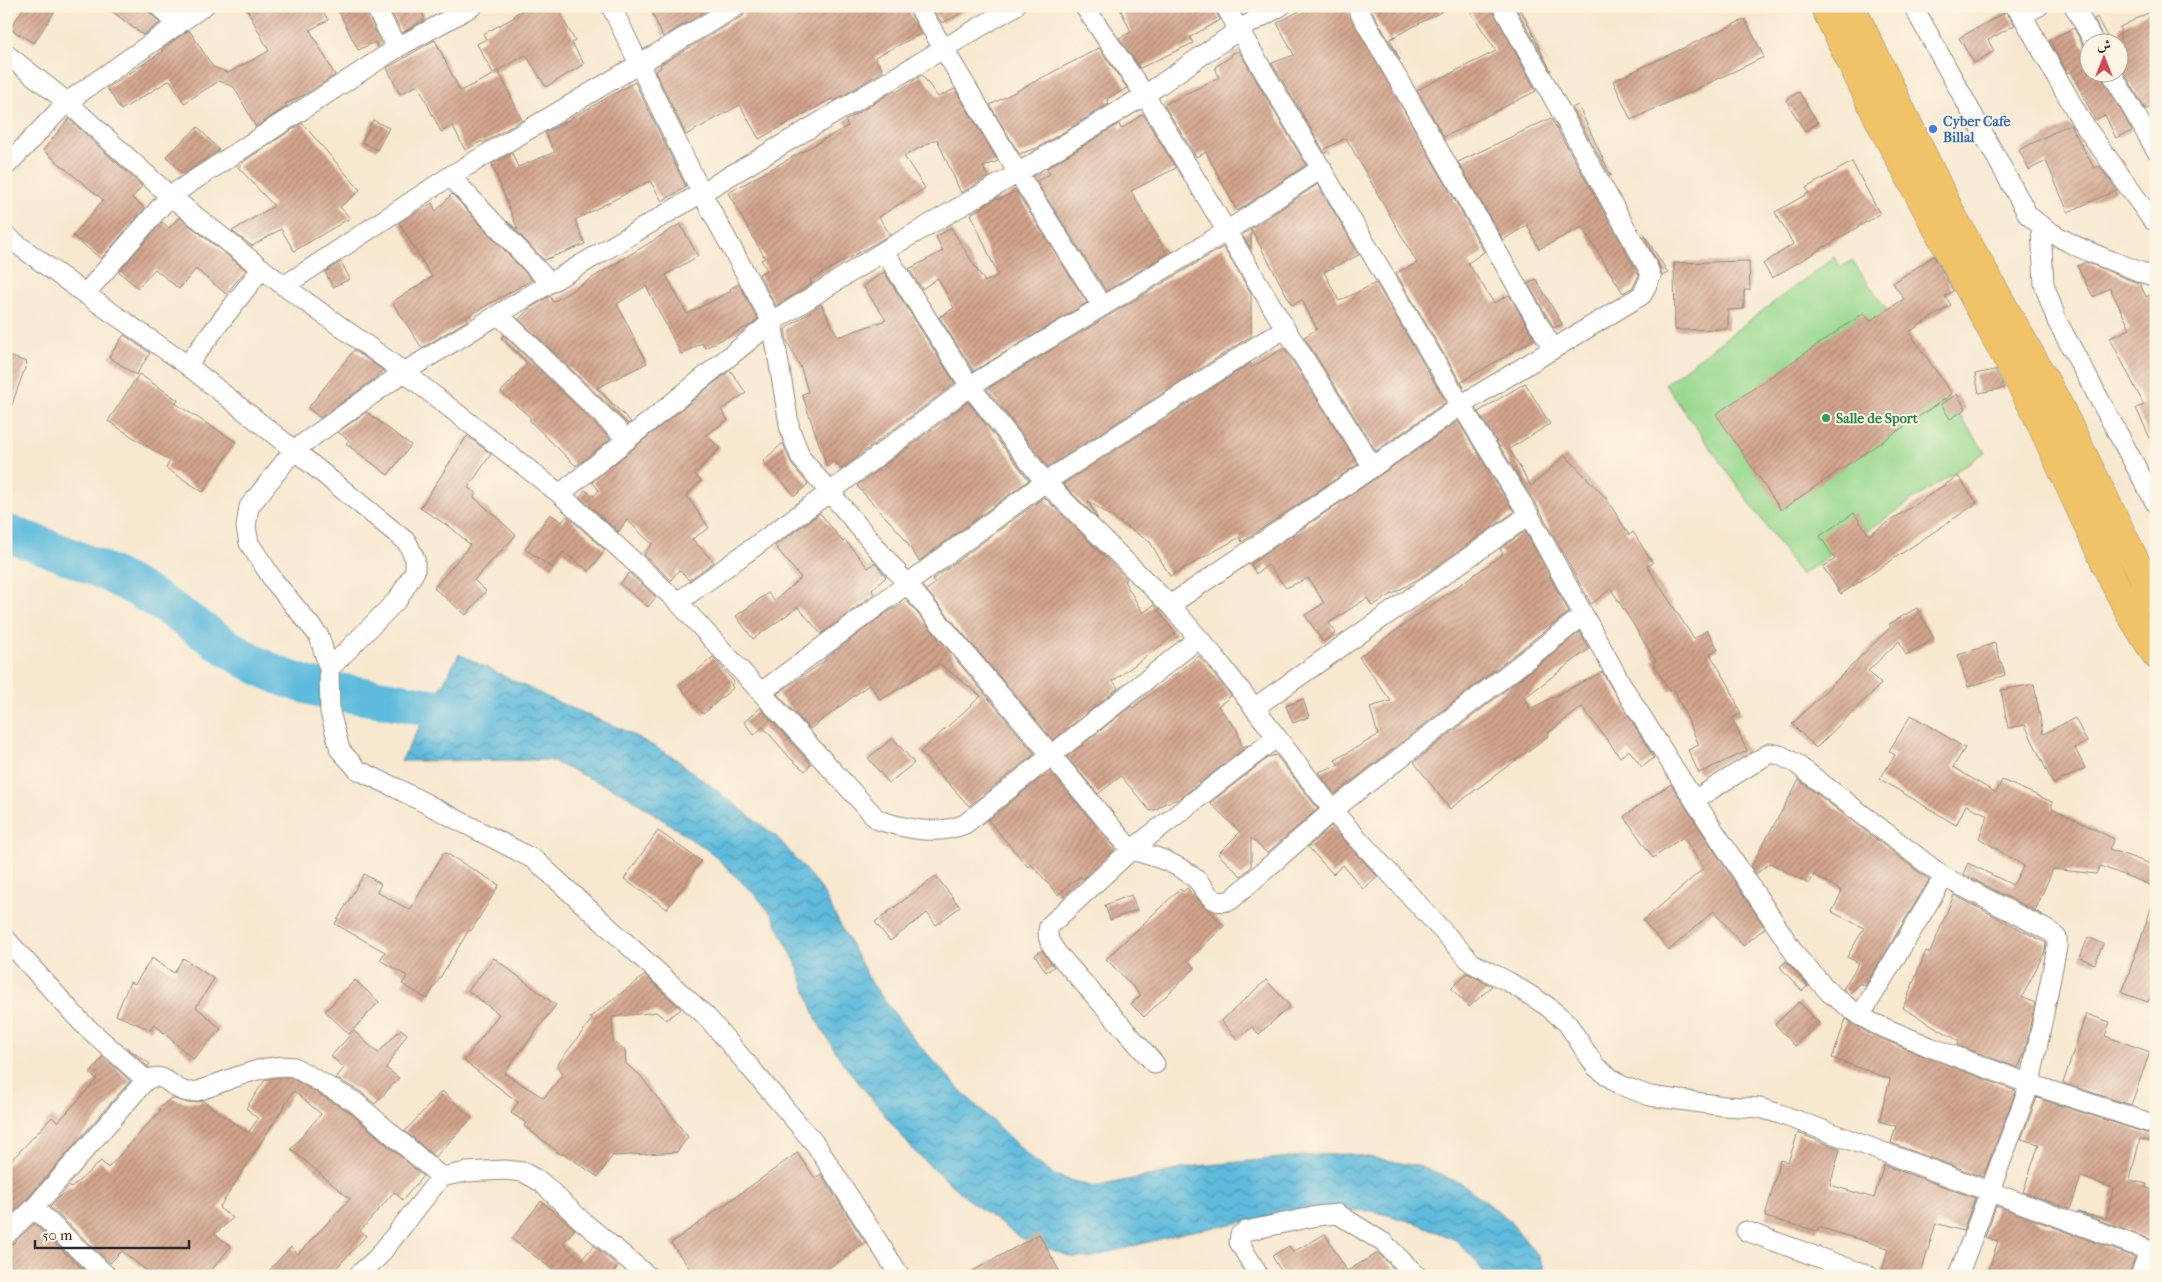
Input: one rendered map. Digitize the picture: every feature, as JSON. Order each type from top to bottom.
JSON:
[{"type":"main road","points":[[1824,6],[1888,136],[2036,411],[2113,580],[2130,613],[2156,655]]},
{"type":"main road","points":[[1850,6],[1952,215],[2056,400],[2156,603]]},
{"type":"street","points":[[159,6],[177,26]]},
{"type":"street","points":[[6,166],[67,102],[204,6]]},
{"type":"street","points":[[376,6],[397,48]]},
{"type":"street","points":[[85,294],[170,196],[397,48],[473,6]]},
{"type":"street","points":[[611,6],[701,192],[772,322],[792,440],[801,458],[1132,850],[1166,861],[1185,872],[1198,881],[1212,899],[1222,903],[1231,900],[1333,810],[1584,615]]},
{"type":"street","points":[[284,286],[450,176],[737,6]]},
{"type":"street","points":[[918,6],[1018,173],[1102,306]]},
{"type":"street","points":[[900,1276],[816,1145],[707,1017],[535,860],[358,770],[340,750],[330,712],[329,669],[319,636],[274,581],[249,543],[246,527],[249,507],[294,450],[404,372],[550,282],[1015,6]]},
{"type":"street","points":[[1084,6],[1145,95],[1285,328],[1373,467]]},
{"type":"street","points":[[1225,6],[1461,405],[1529,515],[1624,687],[1694,800],[1796,956],[1830,993],[1860,1016],[1930,1047],[2030,1084],[2156,1126]]},
{"type":"street","points":[[560,494],[626,438],[772,322],[884,251],[1018,173],[1145,95],[1240,29],[1281,6]]},
{"type":"street","points":[[1356,6],[1553,349]]},
{"type":"street","points":[[1170,604],[1373,467],[1461,405],[1642,295],[1651,276],[1502,6]]},
{"type":"street","points":[[1913,6],[2028,215],[2041,228],[2061,239],[2156,277]]},
{"type":"street","points":[[2039,6],[2018,10],[2082,122],[2152,220]]},
{"type":"street","points":[[2074,6],[2088,32]]},
{"type":"street","points":[[6,54],[67,102],[170,196],[284,286],[404,372],[560,494],[678,602],[878,820],[908,829],[933,831],[951,830],[966,824],[1199,638]]},
{"type":"street","points":[[2118,82],[2156,150]]},
{"type":"street","points":[[678,602],[830,492],[970,386],[1227,231],[1322,168]]},
{"type":"street","points":[[450,176],[550,282]]},
{"type":"street","points":[[2041,228],[2044,284],[2057,322],[2156,504]]},
{"type":"street","points":[[6,236],[187,365],[407,542],[415,559],[415,571],[398,599],[329,669]]},
{"type":"street","points":[[884,251],[970,386],[1045,482],[1170,604],[1199,638],[1333,810],[1472,963],[1547,1006],[1567,1023],[1596,1067],[1620,1085],[1650,1096],[1706,1104],[1760,1108],[1780,1114],[2152,1252],[2140,1276]]},
{"type":"street","points":[[187,365],[262,268]]},
{"type":"street","points":[[499,315],[626,438]]},
{"type":"street","points":[[761,692],[1045,482],[1285,328]]},
{"type":"street","points":[[1254,708],[1529,515]]},
{"type":"street","points":[[1155,1064],[1057,953],[1049,942],[1047,934],[1050,926],[1132,850],[1277,737]]},
{"type":"street","points":[[1694,800],[1770,753],[1780,755],[1795,763],[1944,877],[2051,932],[2057,938],[2058,947],[2030,1084],[1958,1276]]},
{"type":"street","points":[[1860,1016],[1944,877]]},
{"type":"street","points":[[6,939],[82,1023],[146,1080]]},
{"type":"street","points":[[6,954],[25,960]]},
{"type":"street","points":[[6,1235],[34,1208],[146,1080],[160,1076],[176,1087],[190,1092],[249,1073],[283,1065],[294,1068],[354,1102],[441,1177]]},
{"type":"street","points":[[357,1276],[378,1257],[441,1177],[466,1172],[505,1170],[523,1172],[541,1182],[580,1220],[648,1276]]},
{"type":"street","points":[[34,1208],[107,1276]]},
{"type":"street","points":[[1251,1273],[1239,1242],[1240,1235],[1246,1231],[1317,1216],[1338,1214],[1384,1243],[1417,1276]]},
{"type":"street","points":[[1746,1231],[1870,1276]]},
{"type":"green space","name":"Salle de Sport","points":[[1834,257],[1841,267],[1852,260],[1985,452],[1801,575],[1665,384]]},
{"type":"water","points":[[459,654],[555,701],[624,730],[673,757],[777,837],[820,887],[871,982],[912,1037],[962,1092],[1031,1158],[1054,1175],[1093,1187],[1197,1166],[1314,1155],[1351,1154],[1422,1167],[1463,1184],[1508,1219],[1539,1257],[1548,1276],[1485,1276],[1476,1261],[1456,1240],[1419,1224],[1373,1211],[1311,1210],[1187,1232],[1088,1258],[1071,1257],[1019,1237],[967,1199],[914,1151],[842,1062],[817,1021],[796,963],[772,915],[757,897],[713,854],[625,794],[549,760],[401,761]]},
{"type":"building","points":[[25,6],[58,6],[34,43],[10,29]]},
{"type":"building","points":[[105,6],[148,6],[150,13],[160,23],[143,35]]},
{"type":"building","points":[[245,6],[320,6],[328,20],[310,30],[335,75],[302,96],[285,104],[287,106],[256,127],[234,87],[219,81],[184,103],[170,80],[121,110],[107,88],[163,51],[161,50],[189,30],[213,67],[228,73],[269,51]]},
{"type":"building","points":[[336,6],[364,6],[382,44],[377,47],[375,42],[358,50]]},
{"type":"building","points":[[388,6],[419,6],[425,19],[402,33]]},
{"type":"building","points":[[529,6],[556,6],[575,41],[572,43],[584,64],[546,87],[526,55],[493,73],[477,44],[486,39],[483,34],[515,17],[514,15]]},
{"type":"building","points":[[649,6],[714,6],[663,37]]},
{"type":"building","points":[[748,6],[907,6],[921,34],[875,57],[883,71],[834,101],[833,98],[759,139],[740,105],[686,135],[655,71],[661,68],[660,65],[743,16]]},
{"type":"building","points":[[931,6],[975,6],[942,23]]},
{"type":"building","points":[[1119,6],[1214,6],[1220,20],[1190,37],[1193,43],[1140,68],[1119,38],[1131,32]]},
{"type":"building","points":[[1309,6],[1345,6],[1484,252],[1468,263],[1494,303],[1509,295],[1535,339],[1461,382],[1464,388],[1396,273],[1417,263],[1346,138],[1325,149],[1327,152],[1325,153],[1272,63],[1294,55],[1277,23]]},
{"type":"building","points":[[1369,6],[1452,6],[1390,39],[1400,60]]},
{"type":"building","points":[[1467,6],[1491,6],[1536,91],[1444,137],[1417,90],[1496,51]]},
{"type":"building","points":[[1515,6],[1519,6],[1551,71]]},
{"type":"building","points":[[2156,9],[2156,104],[2145,109],[2130,82],[2130,32],[2120,32],[2120,27]]},
{"type":"building","points":[[2006,12],[2015,25],[1988,40],[1994,51],[1974,63],[1959,38]]},
{"type":"building","points":[[2097,17],[2104,32],[2100,32],[2094,19]]},
{"type":"building","points":[[1745,19],[1764,57],[1631,120],[1613,81]]},
{"type":"building","points":[[2074,28],[2080,39],[2080,82],[2105,82],[2132,131],[2116,138],[2105,115],[2095,120],[2071,71],[2067,73],[2050,40]]},
{"type":"building","points":[[435,40],[460,91],[499,72],[522,120],[483,143],[482,141],[465,150],[453,126],[441,132],[418,85],[400,94],[387,68]]},
{"type":"building","points":[[1099,48],[1127,88],[1107,99],[1109,104],[1037,148],[1019,154],[990,105]]},
{"type":"building","points":[[1239,51],[1306,165],[1237,211],[1206,152],[1196,157],[1164,105],[1219,77],[1215,67],[1232,56],[1231,54]]},
{"type":"building","points":[[922,75],[938,97],[955,89],[998,161],[983,167],[988,177],[961,193],[937,139],[904,156],[925,188],[879,217],[890,235],[810,280],[812,283],[776,306],[759,274],[767,270],[761,260],[765,258],[728,193],[848,126],[845,121],[894,91],[895,93]]},
{"type":"building","points":[[635,82],[686,187],[662,201],[650,181],[575,220],[585,244],[544,260],[507,221],[518,230],[492,164],[512,153],[518,167],[555,152],[545,133]]},
{"type":"building","points":[[1799,92],[1818,123],[1805,132],[1786,100]]},
{"type":"building","points":[[1578,105],[1611,176],[1572,108]]},
{"type":"building","points":[[1143,114],[1176,168],[1131,191],[1167,254],[1106,291],[1036,181],[1050,174],[1047,168],[1119,124],[1121,129]]},
{"type":"building","points":[[1551,118],[1639,275],[1633,287],[1623,293],[1582,227],[1539,249],[1527,225],[1503,240],[1458,162]]},
{"type":"building","points":[[69,119],[142,186],[132,198],[145,208],[101,259],[73,236],[103,200],[43,150]]},
{"type":"building","points":[[373,120],[389,128],[377,150],[362,142]]},
{"type":"building","points":[[302,123],[360,190],[340,207],[350,218],[294,251],[281,229],[252,246],[232,231],[274,206],[238,167]]},
{"type":"building","points":[[2070,124],[2094,168],[2099,166],[2117,190],[2068,212],[2046,161],[2029,170],[2019,150]]},
{"type":"building","points":[[198,127],[219,150],[183,174],[166,156]]},
{"type":"building","points":[[1852,162],[1880,214],[1772,278],[1763,264],[1793,244],[1775,212],[1809,193],[1806,188]]},
{"type":"building","points":[[1318,184],[1359,255],[1324,272],[1339,301],[1376,283],[1446,402],[1376,451],[1304,337],[1317,329],[1302,300],[1292,305],[1251,229]]},
{"type":"building","points":[[1016,191],[1087,303],[974,371],[939,317],[954,308],[938,278],[922,289],[909,269],[943,251],[936,237],[951,228],[985,282],[998,275],[971,214],[997,198],[998,200]]},
{"type":"building","points":[[452,194],[532,280],[466,317],[468,320],[422,348],[392,302],[432,277],[399,223],[432,203],[436,211]]},
{"type":"building","points":[[179,217],[246,270],[226,294],[196,269],[179,289],[155,269],[138,288],[119,272],[162,222],[169,228]]},
{"type":"building","points":[[680,224],[698,256],[666,275],[687,314],[731,291],[730,289],[739,284],[758,319],[751,325],[705,348],[702,343],[681,354],[646,286],[617,304],[647,363],[597,388],[631,422],[628,424],[519,319],[529,309],[550,296],[553,302]]},
{"type":"building","points":[[1251,229],[1251,249],[1242,235]]},
{"type":"building","points":[[1645,236],[1668,273],[1662,276]]},
{"type":"building","points":[[1223,247],[1251,293],[1251,336],[1048,467],[987,389]]},
{"type":"building","points":[[1934,256],[1953,291],[1945,296],[1951,305],[1909,332],[1952,394],[1781,510],[1716,414],[1864,313],[1870,321],[1904,299],[1893,283]]},
{"type":"building","points":[[1749,261],[1750,290],[1744,290],[1744,309],[1728,310],[1728,329],[1675,330],[1674,263]]},
{"type":"building","points":[[341,262],[350,279],[333,287],[325,272]]},
{"type":"building","points":[[2086,262],[2140,284],[2146,297],[2156,292],[2156,451],[2136,408],[2144,405],[2110,338],[2130,329],[2110,288],[2093,297],[2077,266]]},
{"type":"building","points":[[884,272],[955,383],[841,469],[834,461],[827,467],[802,394],[808,392],[801,368],[787,341],[785,329],[821,304],[838,337],[886,320],[863,286]]},
{"type":"building","points":[[1536,279],[1562,324],[1554,328],[1528,284]]},
{"type":"building","points":[[124,335],[150,353],[136,375],[109,357]]},
{"type":"building","points":[[504,335],[610,439],[576,466],[530,421],[530,417],[501,392],[527,363],[501,338]]},
{"type":"building","points":[[1284,348],[1358,464],[1242,542],[1240,537],[1170,576],[1150,542],[1088,501],[1098,519],[1063,484],[1251,363],[1251,368]]},
{"type":"building","points":[[354,350],[383,370],[377,377],[320,418],[308,408]]},
{"type":"building","points":[[6,355],[27,362],[9,413],[6,413]]},
{"type":"building","points":[[730,370],[746,393],[721,410],[728,420],[706,435],[720,448],[695,474],[701,481],[686,495],[709,528],[692,539],[714,562],[689,580],[679,570],[671,580],[644,555],[652,544],[627,520],[618,532],[580,497],[585,490],[594,496],[599,490],[592,482]]},
{"type":"building","points":[[1995,370],[2005,388],[1979,393],[1975,374]]},
{"type":"building","points":[[139,374],[178,400],[176,404],[236,442],[203,492],[166,468],[170,461],[108,421]]},
{"type":"building","points":[[1525,383],[1550,424],[1509,449],[1531,486],[1565,455],[1606,498],[1629,535],[1633,532],[1653,563],[1647,566],[1694,639],[1707,630],[1718,649],[1710,654],[1729,685],[1741,714],[1732,718],[1747,751],[1699,773],[1688,750],[1699,745],[1674,689],[1670,692],[1653,663],[1656,661],[1611,589],[1591,604],[1539,509],[1478,412]]},
{"type":"building","points":[[1957,394],[1966,409],[1950,419],[1941,404]]},
{"type":"building","points":[[968,402],[1029,480],[919,561],[901,534],[857,486]]},
{"type":"building","points":[[366,412],[411,445],[388,475],[346,444],[349,440],[338,432]]},
{"type":"building","points":[[1458,421],[1514,512],[1418,579],[1372,606],[1367,598],[1329,623],[1336,633],[1323,642],[1305,615],[1324,603],[1308,578],[1286,588],[1268,565],[1256,574],[1251,564]]},
{"type":"building","points":[[467,436],[491,454],[468,488],[476,493],[474,497],[516,535],[474,580],[486,591],[466,615],[434,588],[470,545],[453,529],[420,508]]},
{"type":"building","points":[[783,443],[792,465],[808,484],[795,496],[763,461]]},
{"type":"building","points":[[1958,476],[1977,503],[1841,594],[1823,567],[1835,559],[1820,536],[1854,513],[1869,535]]},
{"type":"building","points":[[1044,497],[1127,579],[1124,581],[1143,613],[1154,605],[1176,634],[1113,681],[1118,688],[1053,740],[926,590],[935,584],[932,580]]},
{"type":"building","points":[[820,513],[843,542],[845,540],[868,568],[875,563],[886,577],[872,590],[874,594],[821,634],[798,607],[753,639],[736,616],[768,593],[774,601],[801,578],[775,546]]},
{"type":"building","points":[[550,514],[562,522],[567,516],[605,550],[589,571],[563,552],[552,568],[525,549]]},
{"type":"building","points":[[1525,531],[1569,612],[1335,794],[1318,772],[1339,765],[1335,760],[1378,735],[1370,707],[1391,701],[1359,657],[1503,554],[1500,549]]},
{"type":"building","points":[[629,573],[656,597],[648,607],[620,584]]},
{"type":"building","points":[[907,601],[1035,754],[969,806],[920,752],[981,696],[940,664],[880,700],[870,684],[810,729],[777,694],[826,660],[886,613]]},
{"type":"building","points":[[1917,608],[1934,639],[1906,655],[1899,641],[1868,671],[1881,684],[1816,748],[1792,724],[1891,627],[1889,624]]},
{"type":"building","points":[[1580,632],[1589,649],[1524,698],[1530,709],[1602,672],[1654,758],[1642,767],[1629,750],[1620,757],[1582,707],[1547,734],[1548,736],[1450,809],[1414,762]]},
{"type":"building","points":[[1995,643],[2005,675],[1968,687],[1958,655]]},
{"type":"building","points":[[1199,656],[1231,696],[1218,706],[1237,730],[1242,747],[1249,745],[1179,799],[1165,803],[1157,809],[1150,811],[1121,776],[1098,794],[1067,757],[1131,706],[1133,708]]},
{"type":"building","points":[[713,657],[734,682],[731,685],[733,688],[703,714],[679,686]]},
{"type":"building","points":[[2034,684],[2043,734],[2075,718],[2087,742],[2075,748],[2085,768],[2053,784],[2025,725],[2008,728],[2001,690]]},
{"type":"building","points":[[1303,699],[1309,717],[1293,723],[1286,706]]},
{"type":"building","points":[[760,708],[811,764],[805,771],[791,759],[763,727],[754,735],[744,722]]},
{"type":"building","points":[[1911,715],[1965,748],[1953,767],[1996,793],[2002,780],[2052,802],[2052,808],[2114,839],[2109,849],[2156,866],[2156,887],[2100,866],[2096,874],[2053,869],[2035,911],[1963,874],[1968,863],[2013,885],[2024,866],[1979,838],[1988,815],[1966,805],[1956,825],[1880,779],[1895,755],[1889,751]]},
{"type":"building","points":[[893,738],[914,763],[889,783],[868,758]]},
{"type":"building","points":[[1276,755],[1318,809],[1267,853],[1251,838],[1251,867],[1241,876],[1218,854],[1240,832],[1210,803],[1269,757]]},
{"type":"building","points":[[1050,771],[1115,849],[1083,879],[1080,876],[1058,895],[1031,864],[1028,867],[988,820]]},
{"type":"building","points":[[1799,780],[1929,880],[1865,986],[1860,983],[1849,994],[1843,989],[1859,963],[1847,957],[1864,928],[1832,912],[1842,891],[1814,875],[1809,884],[1770,863],[1756,874],[1751,866]]},
{"type":"building","points":[[1671,784],[1765,928],[1743,946],[1714,911],[1669,950],[1643,921],[1704,868],[1683,837],[1653,858],[1624,816]]},
{"type":"building","points":[[1331,826],[1378,877],[1363,889],[1343,865],[1333,874],[1308,847]]},
{"type":"building","points":[[658,831],[701,861],[667,909],[624,879]]},
{"type":"building","points":[[444,852],[499,885],[427,999],[402,984],[407,976],[380,960],[385,952],[335,924],[364,874],[381,884],[377,892],[410,910]]},
{"type":"building","points":[[936,876],[960,907],[936,925],[927,913],[890,941],[875,922]]},
{"type":"building","points":[[1187,888],[1224,926],[1188,961],[1195,968],[1144,1017],[1131,1004],[1141,995],[1106,959],[1180,889],[1183,892]]},
{"type":"building","points":[[1131,895],[1137,910],[1110,920],[1105,905]]},
{"type":"building","points":[[1954,895],[2046,943],[2045,951],[2022,997],[2035,1003],[2024,1055],[2018,1068],[1957,1045],[1959,1041],[1903,1008],[1926,951],[1930,953]]},
{"type":"building","points":[[2153,903],[2156,904],[2156,980],[2148,1002],[2122,993]]},
{"type":"building","points":[[2088,937],[2103,944],[2095,964],[2080,958]]},
{"type":"building","points":[[1042,950],[1054,967],[1046,972],[1035,955]]},
{"type":"building","points":[[152,958],[174,973],[183,958],[214,979],[196,1007],[221,1029],[193,1059],[154,1024],[151,1030],[116,1015],[130,982],[135,984]]},
{"type":"building","points":[[494,958],[556,1005],[504,1073],[544,1098],[563,1074],[557,1065],[593,1018],[589,1018],[645,975],[681,1009],[666,1020],[656,1012],[612,1017],[613,1042],[625,1050],[626,1064],[639,1074],[688,1137],[677,1152],[613,1155],[598,1177],[563,1153],[562,1155],[524,1126],[526,1123],[511,1113],[518,1102],[464,1061],[499,1014],[468,991]]},
{"type":"building","points":[[1786,961],[1808,986],[1802,991],[1780,967]]},
{"type":"building","points":[[1467,973],[1492,986],[1469,1007],[1451,988]]},
{"type":"building","points":[[355,980],[379,1002],[349,1034],[325,1011]]},
{"type":"building","points":[[1266,980],[1290,1006],[1259,1034],[1252,1027],[1238,1040],[1221,1021]]},
{"type":"building","points":[[1799,1002],[1819,1023],[1795,1046],[1775,1024]]},
{"type":"building","points":[[2086,1014],[2110,1022],[2105,1036],[2150,1052],[2131,1105],[2063,1083]]},
{"type":"building","points":[[1846,1019],[1868,1033],[2016,1091],[1983,1177],[1891,1143],[1896,1126],[1879,1121],[1890,1079],[1832,1058]]},
{"type":"building","points":[[401,1029],[407,1034],[386,1068],[399,1078],[375,1104],[361,1092],[336,1078],[344,1068],[331,1056],[354,1031],[378,1053]]},
{"type":"building","points":[[126,1047],[150,1064],[148,1067]]},
{"type":"building","points":[[103,1056],[130,1081],[26,1200],[6,1219],[6,1166],[52,1117],[58,1122],[97,1079],[90,1074]]},
{"type":"building","points":[[291,1078],[348,1111],[423,1176],[403,1200],[394,1192],[360,1231],[366,1236],[329,1276],[264,1276],[291,1247],[298,1254],[350,1199],[291,1149],[321,1114],[294,1091],[219,1208],[233,1218],[215,1234],[231,1246],[207,1276],[153,1276],[122,1251],[110,1263],[50,1207],[69,1186],[71,1188],[101,1161],[108,1168],[160,1111],[159,1109],[171,1098],[188,1103],[203,1101],[248,1133],[258,1119],[246,1108],[265,1080]]},
{"type":"building","points":[[442,1091],[472,1118],[435,1157],[405,1131]]},
{"type":"building","points":[[2037,1098],[2156,1136],[2156,1143],[2140,1139],[2130,1180],[2147,1184],[2146,1188],[2156,1190],[2156,1212],[2152,1230],[2156,1231],[2155,1241],[2077,1212],[2106,1219],[2113,1188],[2081,1177],[2070,1209],[2023,1192],[2039,1144],[2021,1139]]},
{"type":"building","points":[[1798,1133],[1840,1149],[1830,1185],[1874,1198],[1884,1165],[1975,1198],[1963,1231],[1936,1223],[1920,1276],[1881,1276],[1888,1248],[1818,1227],[1817,1231],[1765,1217],[1780,1160],[1788,1162]]},
{"type":"building","points":[[797,1153],[815,1178],[821,1174],[865,1242],[818,1276],[695,1276],[671,1243]]},
{"type":"building","points":[[541,1201],[575,1229],[563,1243],[581,1260],[594,1246],[618,1266],[611,1276],[561,1276],[512,1239]]},
{"type":"building","points":[[1996,1206],[2135,1257],[2129,1276],[1987,1276],[1998,1241],[1985,1237]]},
{"type":"building","points":[[34,1224],[90,1276],[20,1276],[6,1263],[6,1246],[14,1243]]},
{"type":"building","points":[[1039,1234],[1062,1276],[964,1276]]},
{"type":"building","points":[[1325,1234],[1347,1271],[1378,1253],[1401,1276],[1284,1276],[1272,1256],[1289,1246],[1293,1252]]},
{"type":"waterway","points":[[6,533],[44,546],[119,579],[155,599],[255,664],[291,680],[325,690],[420,705],[480,717]]},
{"type":"place","name":"Cyber Cafe Billal","points":[[1933,129]]},
{"type":"place","name":"Salle de Sport","points":[[1826,418]]}]
